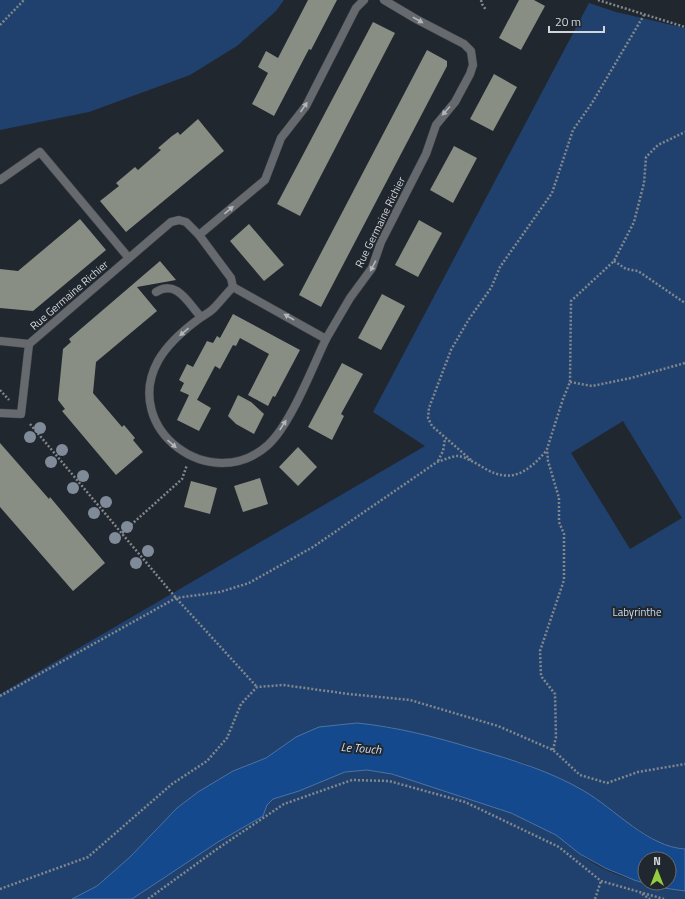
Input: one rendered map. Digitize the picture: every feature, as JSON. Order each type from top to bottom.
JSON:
[{"type":"street","points":[[200,235],[265,180],[281,138],[306,106],[356,8],[364,0]]},
{"type":"street","name":"Rue Germaine Richier","points":[[28,344],[171,222],[179,220],[186,222],[200,235],[231,278],[233,287],[212,310],[201,317],[167,347],[158,361],[151,378],[152,411],[164,436],[172,445],[204,461],[223,463],[242,460],[257,453],[269,444],[290,415],[326,339],[350,298],[372,268],[381,242],[426,154],[436,125],[455,102],[470,74],[473,65],[471,51],[464,44],[384,0]]},
{"type":"street","points":[[0,180],[40,152],[128,258]]},
{"type":"street","points":[[156,292],[163,287],[171,287],[178,291],[201,317]]},
{"type":"street","points":[[233,287],[326,339]]},
{"type":"street","points":[[0,341],[28,344],[21,414],[0,413]]},
{"type":"path","points":[[0,25],[24,0]]},
{"type":"path","points":[[481,0],[486,10]]},
{"type":"path","points":[[598,0],[685,27]]},
{"type":"path","points":[[473,462],[445,439],[432,426],[428,418],[429,408],[451,350],[469,319],[491,288],[500,268],[552,193],[573,130],[592,103],[622,48],[644,15]]},
{"type":"path","points":[[552,750],[556,737],[555,694],[541,676],[540,651],[564,580],[564,534],[559,522],[559,498],[548,461],[547,449],[570,382],[571,301],[614,261],[634,222],[644,183],[646,156],[658,145],[685,132]]},
{"type":"path","points":[[614,261],[626,269],[638,270],[685,303]]},
{"type":"path","points":[[570,382],[592,386],[631,378],[685,363]]},
{"type":"path","points":[[0,390],[176,598],[257,687]]},
{"type":"path","points":[[437,462],[443,451],[445,439]]},
{"type":"path","points":[[0,696],[176,598],[220,592],[248,583],[313,548],[437,462],[459,456],[492,473],[514,475],[527,471],[547,449]]},
{"type":"path","points":[[122,533],[182,479],[190,455]]},
{"type":"path","points":[[0,889],[88,857],[172,784],[208,761],[227,738],[241,704],[257,687],[283,685],[410,700],[498,726],[552,750],[580,775],[607,783],[638,772],[685,764]]},
{"type":"path","points":[[148,899],[217,849],[284,804],[352,780],[390,781],[465,802],[559,847],[601,881],[664,899]]},
{"type":"path","points":[[595,899],[601,881]]},
{"type":"path","points":[[640,892],[650,899]]},
{"type":"green space","points":[[0,0],[284,0],[276,11],[237,46],[190,75],[89,112],[0,130]]},
{"type":"green space","name":"Labyrinthe","points":[[589,3],[616,12],[685,28],[685,849],[666,847],[623,820],[585,792],[524,763],[390,727],[357,723],[296,737],[266,758],[233,771],[198,792],[177,808],[130,857],[97,886],[72,899],[0,899],[0,694],[425,446],[373,412]],"holes":[[[623,421],[682,518],[630,549],[571,453]]]},
{"type":"green space","points":[[367,770],[383,772],[408,778],[479,801],[526,819],[556,835],[591,862],[616,874],[637,881],[637,891],[677,891],[677,890],[685,891],[685,899],[132,899],[218,842],[263,816],[267,805],[273,799],[345,772]]},
{"type":"water","name":"Le Touch","points":[[357,723],[402,730],[446,740],[531,767],[584,791],[645,835],[658,842],[671,847],[685,849],[685,891],[677,890],[677,851],[637,851],[637,881],[605,868],[580,854],[556,835],[511,813],[392,774],[367,770],[345,772],[299,791],[273,799],[267,805],[263,816],[218,842],[132,899],[72,899],[97,886],[130,857],[177,808],[198,792],[233,771],[266,758],[296,737],[319,727]]},
{"type":"building","points":[[308,0],[337,0],[311,50],[309,49],[274,116],[252,104],[268,73],[258,67],[266,51],[278,58]]},
{"type":"building","points":[[519,0],[534,0],[545,6],[521,50],[499,38]]},
{"type":"building","points":[[373,22],[395,33],[300,216],[277,204]]},
{"type":"building","points":[[427,50],[447,61],[447,66],[321,307],[299,295]]},
{"type":"building","points":[[494,74],[517,87],[493,131],[470,119]]},
{"type":"building","points":[[198,119],[224,151],[126,232],[100,201],[119,186],[116,183],[135,167],[138,170],[161,150],[158,148],[172,136],[178,132],[180,135]]},
{"type":"building","points":[[454,146],[477,158],[453,203],[430,190]]},
{"type":"building","points":[[80,219],[106,250],[33,311],[0,308],[0,269],[18,271]]},
{"type":"building","points":[[419,220],[442,233],[418,277],[395,265]]},
{"type":"building","points":[[249,224],[284,265],[264,281],[230,241]]},
{"type":"building","points":[[160,261],[176,280],[137,287],[157,311],[96,362],[93,393],[122,427],[124,425],[135,438],[133,440],[143,452],[116,475],[62,411],[65,409],[58,400],[63,349],[71,342],[69,339]]},
{"type":"building","points":[[382,294],[405,306],[381,350],[358,338]]},
{"type":"building","points":[[233,314],[300,350],[275,397],[273,396],[268,406],[248,395],[269,354],[240,338],[236,346],[233,345],[220,369],[215,366],[197,400],[211,408],[199,431],[177,420],[189,395],[180,391],[184,383],[179,380],[187,364],[193,367],[207,341],[213,343],[217,336],[220,338]]},
{"type":"building","points":[[342,363],[363,374],[341,414],[344,416],[332,440],[308,427]]},
{"type":"building","points":[[238,395],[251,402],[264,414],[254,434],[236,424],[228,416]]},
{"type":"building","points":[[0,443],[49,499],[50,497],[105,563],[73,591],[0,507]]},
{"type":"building","points":[[298,447],[317,467],[298,486],[279,467]]},
{"type":"building","points":[[260,478],[268,504],[243,512],[234,486]]},
{"type":"building","points":[[191,481],[217,488],[210,514],[184,507]]}]
